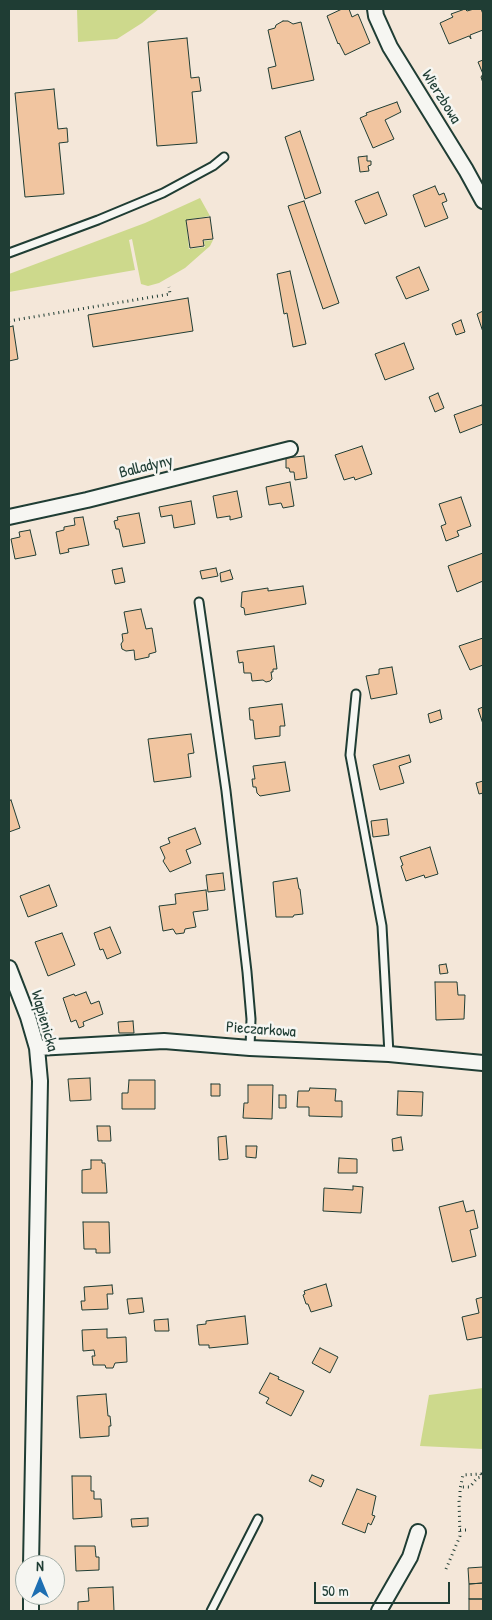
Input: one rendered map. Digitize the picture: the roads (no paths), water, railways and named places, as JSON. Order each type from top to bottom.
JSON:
[{"type":"street","name":"Wierzbowa","points":[[375,9],[376,16],[390,47],[483,201]]},
{"type":"street","name":"Balladyny","points":[[9,516],[87,500],[290,449]]},
{"type":"street","name":"Wapienicka","points":[[9,968],[28,1017],[37,1048],[40,1081],[31,1555]]},
{"type":"street","name":"Pieczarkowa","points":[[37,1048],[164,1041],[250,1048],[389,1054],[483,1063]]},
{"type":"street","points":[[379,1611],[410,1557],[418,1532]]},
{"type":"lane","points":[[9,253],[98,220],[163,193],[213,166],[224,157]]},
{"type":"lane","points":[[199,602],[226,791],[248,972],[251,1019],[250,1048]]},
{"type":"lane","points":[[356,694],[350,755],[382,926],[389,1054]]},
{"type":"lane","points":[[210,1611],[258,1519]]}]
